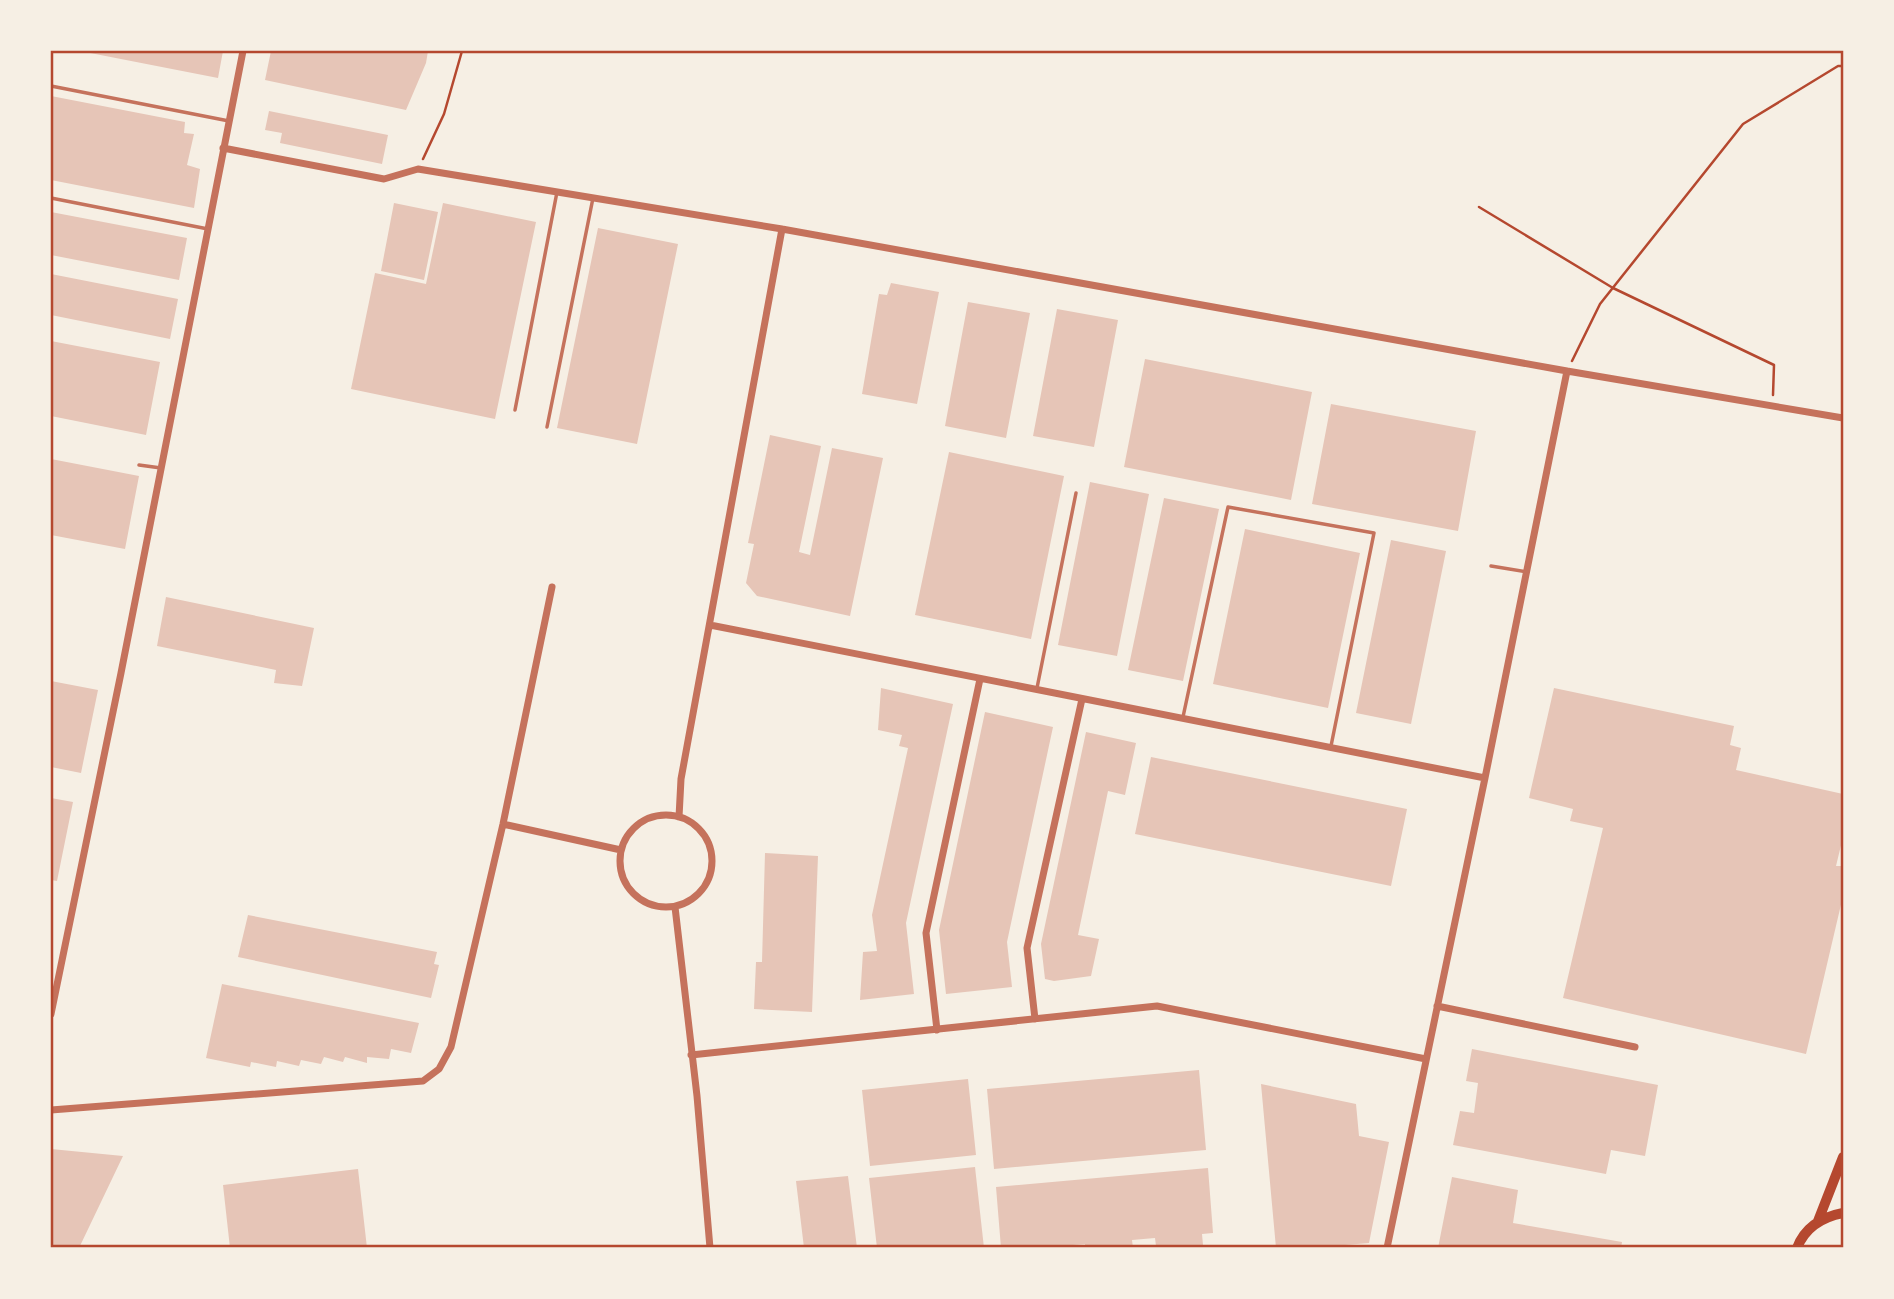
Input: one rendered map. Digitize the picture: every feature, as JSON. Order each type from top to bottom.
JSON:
[{"type":"main road","points":[[1818,1221],[1843,1157]]},
{"type":"main road","points":[[1797,1248],[1808,1229],[1818,1221],[1843,1213]]},
{"type":"street","points":[[51,1014],[243,51]]},
{"type":"street","points":[[223,148],[384,179],[418,169],[782,229],[1567,371],[1843,418]]},
{"type":"street","points":[[679,817],[681,779],[782,229]]},
{"type":"street","points":[[1387,1248],[1567,371]]},
{"type":"street","points":[[51,1110],[424,1081],[439,1069],[451,1047],[503,824],[552,587]]},
{"type":"street","points":[[709,625],[1485,778]]},
{"type":"street","points":[[937,1030],[926,933],[980,679]]},
{"type":"street","points":[[1035,1019],[1027,948],[1082,699]]},
{"type":"street","points":[[651,817],[679,817],[693,823],[703,834],[710,848],[712,863],[709,878],[701,891],[689,901],[675,907],[661,908],[636,897],[627,887],[621,874],[621,850],[638,824],[651,817]]},
{"type":"street","points":[[503,824],[621,850]]},
{"type":"street","points":[[675,907],[697,1096],[710,1248]]},
{"type":"street","points":[[691,1055],[1157,1006],[1426,1059]]},
{"type":"street","points":[[1437,1006],[1635,1047]]},
{"type":"lane","points":[[51,86],[229,121]]},
{"type":"lane","points":[[514,410],[557,192]]},
{"type":"lane","points":[[51,198],[208,229]]},
{"type":"lane","points":[[547,427],[593,198]]},
{"type":"lane","points":[[139,465],[161,468]]},
{"type":"lane","points":[[1036,690],[1076,492]]},
{"type":"lane","points":[[1183,719],[1228,507],[1374,533],[1330,748]]},
{"type":"lane","points":[[1491,566],[1527,572]]},
{"type":"path","points":[[418,169],[444,114],[462,51]]},
{"type":"path","points":[[1567,371],[1600,304],[1743,124],[1838,66],[1843,66]]},
{"type":"path","points":[[1479,207],[1612,288],[1774,365],[1773,405]]},
{"type":"building","points":[[80,51],[223,51],[218,78]]},
{"type":"building","points":[[271,51],[428,51],[426,63],[406,110],[265,80]]},
{"type":"building","points":[[51,96],[185,122],[184,133],[194,134],[187,165],[200,169],[194,208],[51,180]]},
{"type":"building","points":[[269,111],[388,135],[382,164],[280,143],[282,133],[265,130]]},
{"type":"building","points":[[394,203],[438,212],[424,280],[381,271]]},
{"type":"building","points":[[443,203],[536,222],[495,419],[351,389],[375,273],[426,284]]},
{"type":"building","points":[[51,212],[187,238],[179,280],[51,255]]},
{"type":"building","points":[[598,228],[678,244],[637,444],[557,428]]},
{"type":"building","points":[[51,274],[178,299],[170,339],[51,315]]},
{"type":"building","points":[[891,283],[939,292],[917,404],[862,394],[879,294],[887,295]]},
{"type":"building","points":[[968,302],[1030,313],[1006,438],[945,426]]},
{"type":"building","points":[[1057,309],[1118,320],[1094,447],[1033,436]]},
{"type":"building","points":[[51,341],[160,362],[146,435],[51,416]]},
{"type":"building","points":[[1145,359],[1312,392],[1291,500],[1124,467]]},
{"type":"building","points":[[1331,404],[1476,431],[1458,531],[1312,504]]},
{"type":"building","points":[[770,435],[821,446],[799,552],[810,555],[832,448],[883,458],[850,616],[757,596],[746,583],[754,544],[748,543]]},
{"type":"building","points":[[949,452],[1064,476],[1031,639],[915,615]]},
{"type":"building","points":[[51,459],[139,476],[125,549],[51,535]]},
{"type":"building","points":[[1090,482],[1149,494],[1117,656],[1058,645]]},
{"type":"building","points":[[1164,498],[1219,509],[1183,681],[1128,670]]},
{"type":"building","points":[[1245,529],[1360,553],[1328,708],[1213,684]]},
{"type":"building","points":[[1391,540],[1446,551],[1411,724],[1356,713]]},
{"type":"building","points":[[166,597],[314,628],[302,686],[274,683],[276,670],[157,646]]},
{"type":"building","points":[[51,681],[98,690],[81,773],[51,767]]},
{"type":"building","points":[[881,688],[953,704],[906,923],[914,994],[860,1000],[863,952],[877,951],[872,915],[908,748],[899,746],[902,735],[878,730]]},
{"type":"building","points":[[1554,688],[1734,726],[1730,745],[1741,748],[1736,770],[1843,794],[1843,837],[1836,866],[1843,866],[1843,896],[1806,1054],[1563,998],[1603,828],[1570,821],[1573,809],[1529,798]]},
{"type":"building","points":[[985,712],[1053,727],[1007,942],[1012,987],[946,994],[939,930]]},
{"type":"building","points":[[1086,732],[1136,743],[1125,795],[1108,791],[1078,935],[1099,939],[1091,976],[1054,981],[1045,979],[1041,944]]},
{"type":"building","points":[[1151,757],[1407,809],[1391,886],[1135,834]]},
{"type":"building","points":[[51,798],[73,802],[57,881],[51,880]]},
{"type":"building","points":[[765,853],[818,856],[812,1012],[754,1009],[756,962],[762,962]]},
{"type":"building","points":[[248,915],[437,952],[434,964],[439,965],[431,998],[238,957]]},
{"type":"building","points":[[222,984],[419,1023],[411,1053],[391,1049],[389,1059],[367,1057],[367,1063],[345,1057],[343,1062],[324,1057],[321,1064],[301,1060],[299,1066],[277,1061],[276,1067],[251,1062],[250,1067],[206,1058]]},
{"type":"building","points":[[1472,1049],[1658,1085],[1645,1156],[1611,1150],[1606,1174],[1453,1145],[1460,1111],[1474,1113],[1478,1083],[1466,1081]]},
{"type":"building","points":[[1199,1070],[1206,1150],[994,1169],[987,1089]]},
{"type":"building","points":[[968,1079],[976,1155],[870,1166],[862,1090]]},
{"type":"building","points":[[1261,1084],[1356,1104],[1359,1136],[1389,1142],[1369,1243],[1276,1248]]},
{"type":"building","points":[[51,1149],[123,1156],[79,1248],[51,1248]]},
{"type":"building","points":[[975,1167],[984,1248],[877,1248],[869,1178]]},
{"type":"building","points":[[1208,1168],[1213,1233],[1202,1234],[1203,1245],[1200,1248],[1159,1248],[1155,1238],[1132,1240],[1133,1248],[1085,1248],[1085,1244],[1061,1246],[1062,1248],[1001,1248],[996,1187]]},
{"type":"building","points":[[358,1169],[367,1248],[230,1248],[223,1185]]},
{"type":"building","points":[[848,1176],[857,1248],[804,1248],[796,1181]]},
{"type":"building","points":[[1452,1177],[1518,1190],[1513,1223],[1622,1242],[1621,1248],[1438,1248]]}]
